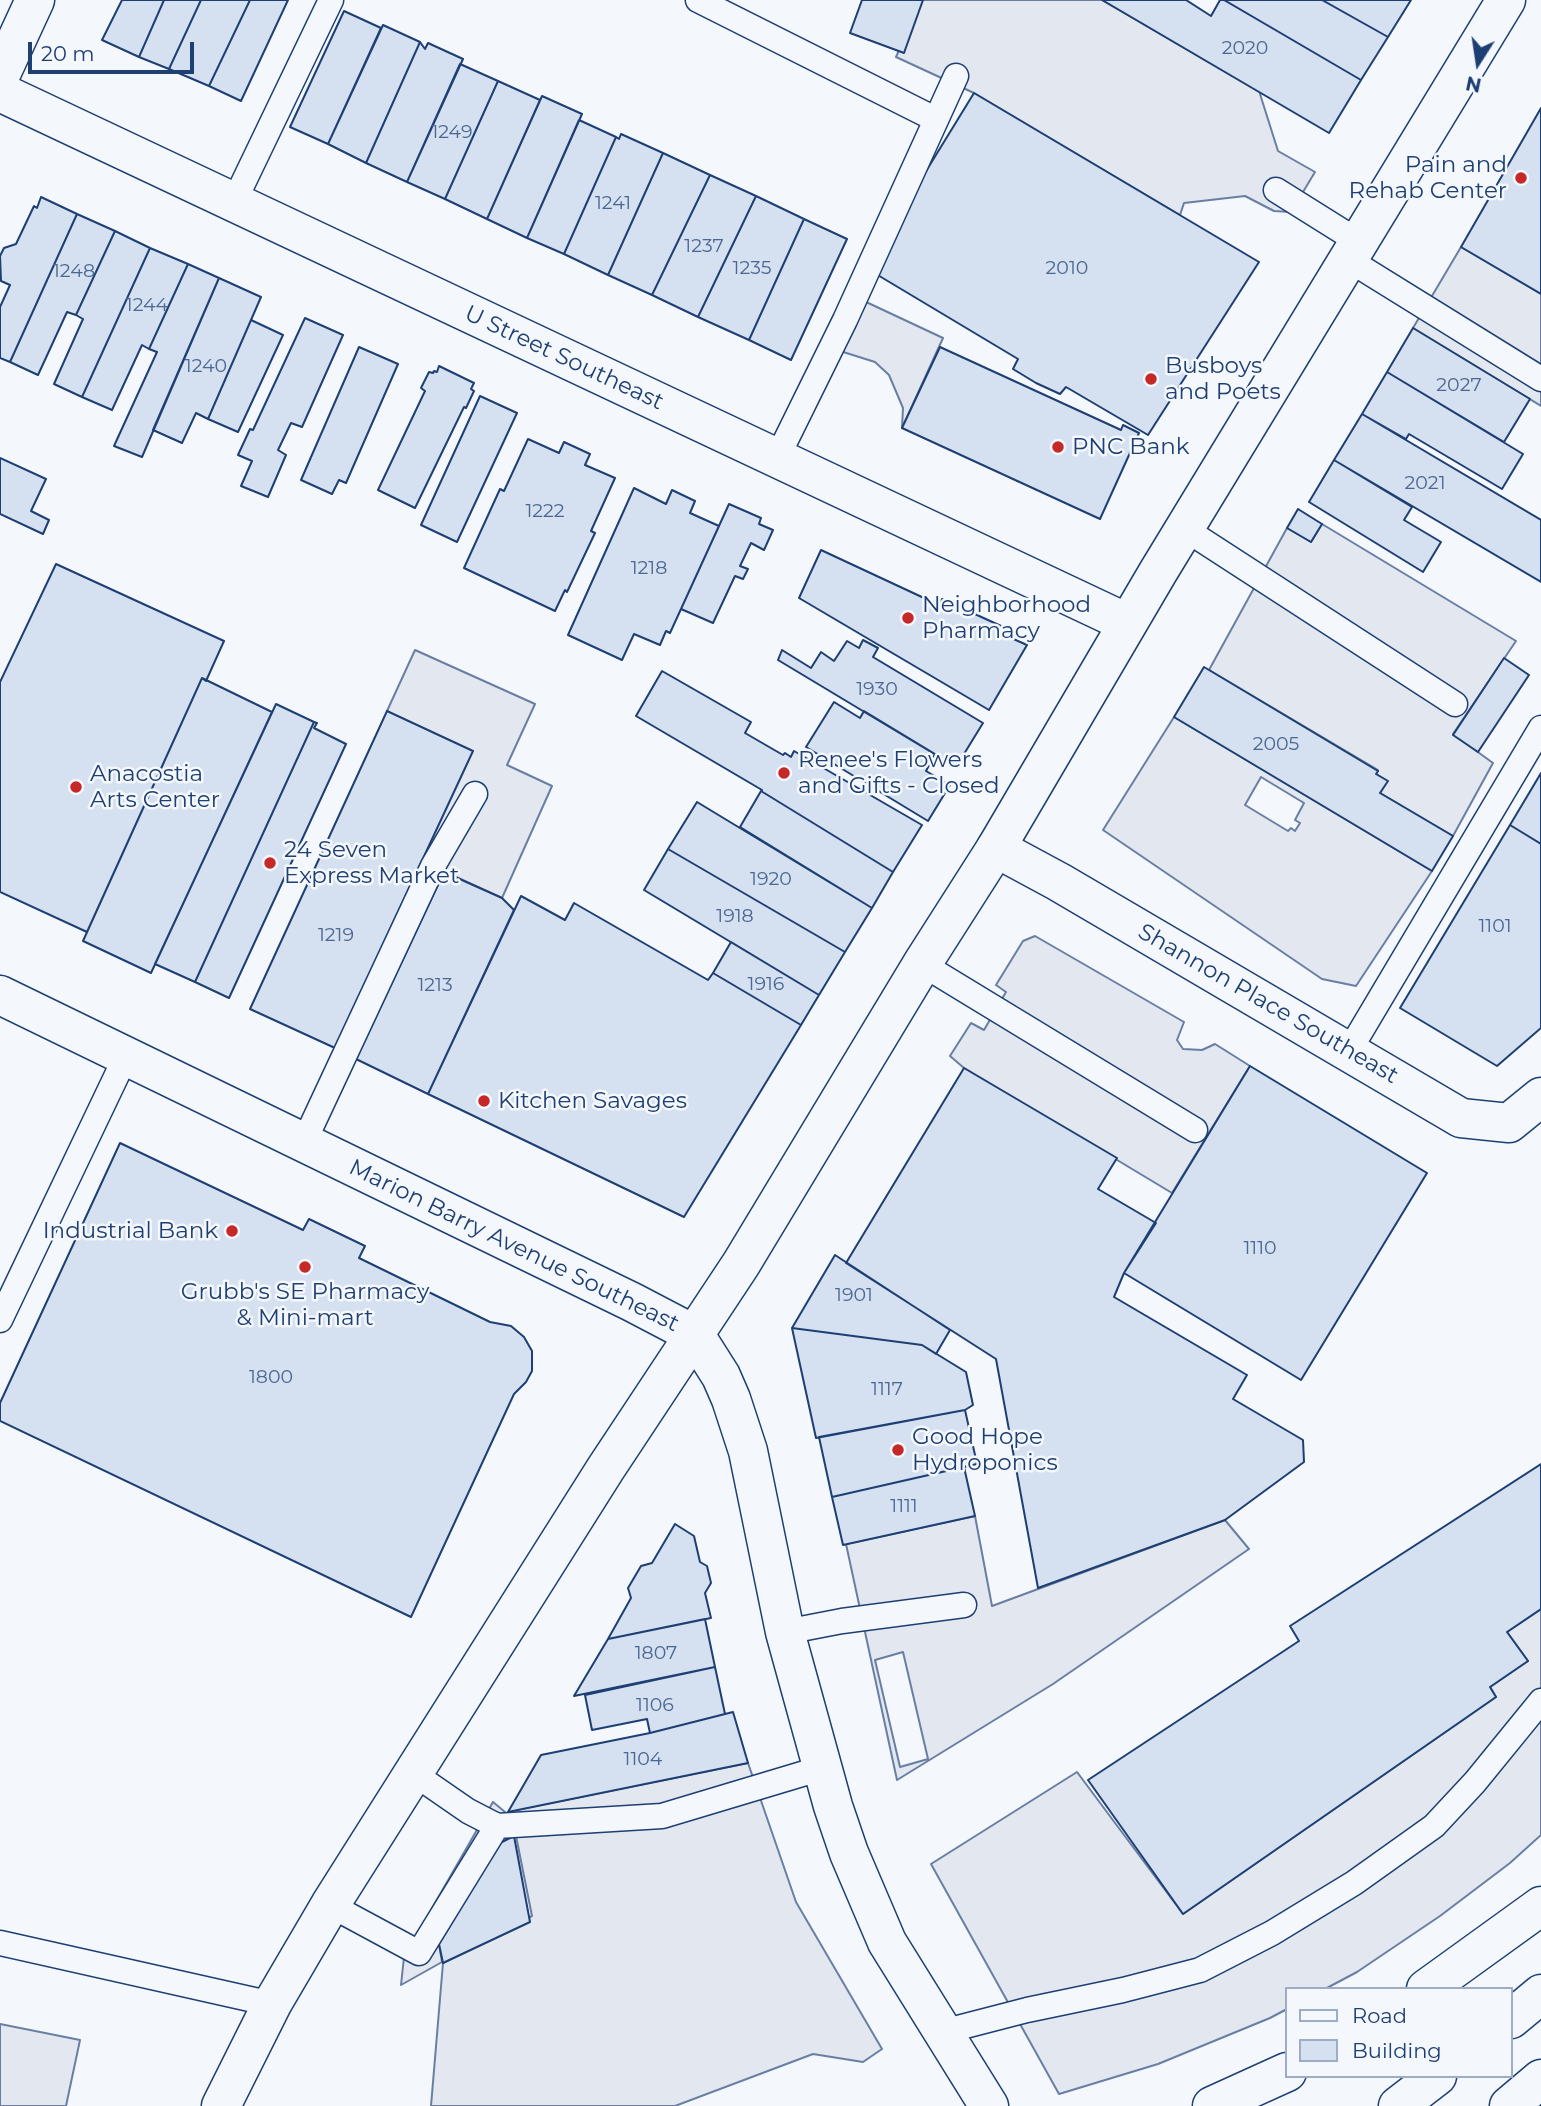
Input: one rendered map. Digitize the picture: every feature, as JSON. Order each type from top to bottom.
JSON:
[{"type":"main road","points":[[0,76],[35,0]]},
{"type":"main road","points":[[221,2106],[272,2004],[330,1905],[606,1468],[741,1264],[922,964],[996,848],[1128,623],[1506,0]]},
{"type":"main road","name":"U Street Southeast","points":[[0,92],[1128,623]]},
{"type":"main road","name":"Shannon Place Southeast","points":[[996,848],[1059,882],[1461,1118],[1509,1123],[1541,1097]]},
{"type":"main road","name":"Marion Barry Avenue Southeast","points":[[0,995],[695,1335],[709,1355],[731,1399],[748,1451],[785,1632],[822,1768],[849,1853],[887,1942],[989,2106]]},
{"type":"main road","points":[[1429,1987],[1541,1906]]},
{"type":"main road","points":[[1513,2018],[1541,1994]]},
{"type":"main road","points":[[1212,2106],[1286,2072]]},
{"type":"main road","points":[[1398,2106],[1434,2078]]},
{"type":"main road","points":[[1508,2106],[1541,2079]]},
{"type":"lane","points":[[234,202],[331,0]]},
{"type":"lane","points":[[698,0],[935,119]]},
{"type":"lane","points":[[776,458],[845,320],[956,76]]},
{"type":"lane","points":[[1276,190],[1354,251],[1541,379]]},
{"type":"lane","points":[[1185,530],[1455,704]]},
{"type":"lane","points":[[1349,1051],[1541,728]]},
{"type":"lane","points":[[304,1142],[433,866],[475,794]]},
{"type":"lane","points":[[922,964],[1195,1130]]},
{"type":"lane","points":[[0,1320],[126,1056]]},
{"type":"lane","points":[[785,1632],[842,1621],[964,1605]]},
{"type":"lane","points":[[942,2032],[1027,2010],[1123,1990],[1200,1969],[1272,1933],[1354,1883],[1434,1826],[1475,1782],[1541,1701]]},
{"type":"lane","points":[[413,1773],[468,1811],[497,1826],[662,1816],[822,1768]]},
{"type":"lane","points":[[330,1905],[419,1953],[497,1826]]},
{"type":"lane","points":[[0,1943],[272,2004]]},
{"type":"shaded area","points":[[922,0],[1102,0],[1262,93],[1260,94],[1278,151],[1315,172],[1291,212],[1274,211],[1245,196],[1184,203],[1180,215],[974,93],[896,57]]},
{"type":"shaded area","points":[[1461,247],[1541,294],[1541,406],[1413,328]]},
{"type":"shaded area","points":[[864,301],[943,338],[902,428],[903,408],[889,375],[875,362],[840,351]]},
{"type":"shaded area","points":[[1322,524],[1516,641],[1453,734],[1493,763],[1453,836],[1380,793],[1387,781],[1376,774],[1378,770],[1209,670],[1287,528],[1311,542]]},
{"type":"shaded area","points":[[415,650],[535,704],[507,765],[552,786],[502,898],[421,861],[387,711]]},
{"type":"shaded area","points":[[1174,717],[1432,871],[1356,986],[1322,979],[1103,830]],"holes":[[[1261,777],[1304,803],[1295,820],[1300,823],[1295,831],[1291,828],[1288,831],[1245,805]]]},
{"type":"shaded area","points":[[1035,936],[1184,1022],[1177,1040],[1183,1049],[1202,1050],[1215,1044],[1250,1066],[1172,1193],[964,1068],[950,1056],[971,1023],[984,1030],[1006,992],[996,985],[1023,941]]},
{"type":"shaded area","points":[[975,1516],[992,1606],[1225,1520],[1249,1549],[1053,1684],[897,1780],[846,1544]],"holes":[[[903,1652],[928,1759],[900,1767],[875,1660]]]},
{"type":"shaded area","points":[[1541,1609],[1541,1835],[1510,1863],[1440,1916],[1357,1972],[1329,1987],[1286,1987],[1286,2010],[1270,2018],[1158,2064],[1059,2094],[931,1864],[1077,1772],[1183,1914],[1496,1697],[1490,1687],[1528,1661],[1507,1632]]},
{"type":"shaded area","points":[[748,1763],[796,1902],[882,2049],[863,2062],[813,2054],[675,2106],[431,2106],[443,1963],[532,1916],[511,1811]]},
{"type":"shaded area","points":[[493,1802],[505,1812],[508,1839],[500,1843],[439,1944],[442,1962],[401,1985],[404,1957]]},
{"type":"shaded area","points":[[0,2024],[80,2040],[66,2106],[0,2106]]},
{"type":"building","points":[[122,0],[164,0],[139,57],[102,40]]},
{"type":"building","points":[[164,0],[201,0],[169,69],[139,57]]},
{"type":"building","points":[[201,0],[250,0],[209,86],[169,69]]},
{"type":"building","points":[[250,0],[288,0],[241,101],[209,86]]},
{"type":"building","points":[[862,0],[923,0],[904,53],[850,33]]},
{"type":"building","points":[[1102,0],[1186,0],[1211,16],[1220,0],[1224,0],[1361,80],[1329,133]]},
{"type":"building","points":[[1224,0],[1322,0],[1388,37],[1361,80]]},
{"type":"building","points":[[1322,0],[1411,0],[1388,37]]},
{"type":"building","points":[[344,11],[381,28],[328,144],[290,127]]},
{"type":"building","points":[[383,25],[420,42],[366,163],[328,144]]},
{"type":"building","points":[[420,42],[425,49],[428,43],[463,59],[407,182],[366,163]]},
{"type":"building","points":[[460,64],[498,81],[445,199],[407,182]]},
{"type":"building","points":[[498,81],[540,100],[487,219],[445,199]]},
{"type":"building","points":[[974,93],[1259,262],[1148,435],[1066,387],[1060,394],[1036,383],[1013,369],[1018,359],[876,274],[912,194]]},
{"type":"building","points":[[542,96],[582,114],[527,238],[487,219]]},
{"type":"building","name":"Pain and Rehab Center","points":[[1541,108],[1541,294],[1461,247]]},
{"type":"building","points":[[579,120],[616,137],[564,254],[527,238]]},
{"type":"building","points":[[621,134],[663,153],[608,275],[564,254],[616,137],[619,139]]},
{"type":"building","points":[[663,153],[710,175],[652,295],[608,275]]},
{"type":"building","points":[[710,175],[756,196],[698,317],[652,295]]},
{"type":"building","points":[[756,196],[804,219],[749,340],[698,317]]},
{"type":"building","points":[[41,197],[77,214],[10,362],[0,358],[0,307],[10,285],[1,281],[0,256],[4,248],[16,244]]},
{"type":"building","points":[[77,214],[115,231],[76,315],[67,312],[38,375],[10,362]]},
{"type":"building","points":[[804,219],[847,239],[791,360],[749,340]]},
{"type":"building","points":[[115,231],[150,248],[82,397],[54,384],[83,319],[76,315]]},
{"type":"building","points":[[150,248],[188,264],[149,349],[142,345],[112,410],[82,397]]},
{"type":"building","points":[[188,264],[219,278],[142,457],[114,446],[157,352],[149,349]]},
{"type":"building","points":[[219,278],[261,297],[208,419],[196,413],[182,443],[153,430]]},
{"type":"building","points":[[305,318],[343,335],[302,427],[291,423],[278,450],[286,455],[268,497],[241,486],[252,461],[238,455],[250,429],[253,430]]},
{"type":"building","points":[[251,320],[283,335],[238,432],[208,419]]},
{"type":"building","points":[[1413,328],[1530,399],[1504,442],[1387,372]]},
{"type":"building","points":[[359,347],[398,364],[346,483],[339,480],[332,494],[301,480]]},
{"type":"building","points":[[940,347],[1121,430],[1123,425],[1139,433],[1100,519],[902,428]]},
{"type":"building","points":[[439,366],[474,383],[471,389],[474,391],[415,508],[378,490],[425,391],[421,388],[429,372],[437,372]]},
{"type":"building","points":[[1387,372],[1523,454],[1502,489],[1409,434],[1406,439],[1362,414]]},
{"type":"building","points":[[480,396],[517,413],[457,542],[421,525]]},
{"type":"building","points":[[1362,414],[1541,520],[1541,582],[1334,460]]},
{"type":"building","points":[[528,439],[559,453],[564,442],[590,454],[585,465],[615,478],[591,531],[595,533],[555,611],[464,568],[500,489],[504,491]]},
{"type":"building","points":[[0,458],[46,479],[31,511],[49,520],[43,534],[0,514]]},
{"type":"building","points":[[1334,460],[1412,507],[1404,520],[1441,542],[1423,572],[1309,502]]},
{"type":"building","points":[[634,488],[666,504],[672,490],[695,501],[690,513],[719,526],[670,633],[666,631],[660,645],[634,634],[622,660],[568,635]]},
{"type":"building","points":[[729,504],[761,518],[759,524],[773,530],[764,550],[751,543],[740,566],[748,569],[743,579],[735,576],[713,623],[681,609]]},
{"type":"building","points":[[1298,509],[1322,524],[1311,542],[1287,528]]},
{"type":"building","name":"Neighborhood Pharmacy","points":[[821,550],[939,605],[942,599],[1012,631],[1009,637],[1027,645],[989,710],[799,598]]},
{"type":"building","name":"Anacostia Arts Center","points":[[56,564],[224,641],[206,681],[202,678],[87,932],[0,892],[0,682]]},
{"type":"building","points":[[863,640],[878,648],[873,657],[983,723],[956,767],[778,660],[782,650],[811,668],[821,652],[834,661],[847,641],[859,648]]},
{"type":"building","points":[[1504,658],[1529,675],[1478,752],[1453,735]]},
{"type":"building","points":[[1204,667],[1378,771],[1376,774],[1388,781],[1380,793],[1453,836],[1432,871],[1174,717]]},
{"type":"building","name":"Renee's Flowers and Gifts - Closed","points":[[662,671],[751,722],[745,733],[783,755],[785,753],[791,757],[794,751],[922,825],[893,872],[762,790],[636,716]]},
{"type":"building","points":[[202,678],[272,712],[151,973],[83,941]]},
{"type":"building","points":[[834,702],[860,718],[864,711],[935,754],[926,771],[950,785],[928,821],[806,747]]},
{"type":"building","points":[[276,704],[314,722],[195,982],[155,964]]},
{"type":"building","points":[[387,711],[473,751],[335,1048],[250,1009]]},
{"type":"building","name":"24 Seven Express Market","points":[[314,722],[317,723],[314,728],[346,744],[229,998],[195,982]]},
{"type":"building","points":[[1541,773],[1541,844],[1510,825]]},
{"type":"building","points":[[761,791],[893,872],[872,908],[740,827]]},
{"type":"building","points":[[697,802],[872,908],[845,952],[668,849]]},
{"type":"building","points":[[1510,825],[1541,844],[1541,1028],[1497,1066],[1400,1008]]},
{"type":"building","points":[[668,849],[845,952],[819,995],[644,890]]},
{"type":"building","points":[[444,872],[502,898],[514,910],[428,1094],[356,1059]]},
{"type":"building","points":[[521,896],[565,920],[574,903],[708,980],[713,973],[801,1025],[684,1217],[428,1094]]},
{"type":"building","points":[[731,942],[819,995],[801,1025],[713,973]]},
{"type":"building","points":[[1250,1066],[1427,1173],[1301,1380],[1124,1273]]},
{"type":"building","points":[[964,1068],[1117,1158],[1098,1189],[1156,1223],[1124,1273],[1114,1297],[1247,1375],[1233,1399],[1303,1440],[1304,1462],[1225,1520],[1038,1588],[996,1359],[846,1263]]},
{"type":"building","points":[[120,1143],[303,1230],[309,1219],[365,1246],[359,1258],[490,1322],[511,1326],[524,1337],[532,1351],[532,1371],[514,1394],[411,1617],[0,1421],[0,1403]]},
{"type":"building","points":[[835,1255],[950,1330],[936,1354],[922,1345],[792,1328]]},
{"type":"building","points":[[792,1328],[922,1345],[966,1372],[973,1405],[965,1410],[816,1438]]},
{"type":"building","name":"Good Hope Hydroponics","points":[[965,1410],[977,1464],[832,1497],[819,1437]]},
{"type":"building","points":[[1541,1464],[1541,1609],[1507,1632],[1528,1661],[1490,1687],[1496,1697],[1183,1914],[1088,1780],[1299,1641],[1290,1626]]},
{"type":"building","points":[[964,1467],[975,1516],[843,1545],[832,1497]]},
{"type":"building","points":[[675,1524],[694,1536],[700,1562],[707,1566],[711,1583],[705,1593],[711,1618],[608,1639],[631,1598],[628,1588],[641,1566],[652,1563]]},
{"type":"building","points":[[705,1619],[715,1667],[574,1696],[608,1639]]},
{"type":"building","points":[[715,1667],[725,1714],[650,1733],[647,1719],[592,1730],[585,1695]]},
{"type":"building","points":[[733,1712],[748,1763],[508,1812],[541,1755],[650,1733]]},
{"type":"building","points":[[514,1836],[530,1922],[443,1963],[439,1944],[500,1843]]},
{"type":"place","name":"Pain and Rehab Center","points":[[1521,178]]},
{"type":"place","name":"Busboys and Poets","points":[[1151,379]]},
{"type":"place","name":"PNC Bank","points":[[1058,447]]},
{"type":"place","name":"Neighborhood Pharmacy","points":[[908,618]]},
{"type":"place","name":"Renee's Flowers and Gifts - Closed","points":[[784,773]]},
{"type":"place","name":"Anacostia Arts Center","points":[[76,787]]},
{"type":"place","name":"24 Seven Express Market","points":[[270,863]]},
{"type":"place","name":"Kitchen Savages","points":[[484,1101]]},
{"type":"place","name":"Industrial Bank","points":[[232,1231]]},
{"type":"place","name":"Grubb's SE Pharmacy & Mini-mart","points":[[305,1267]]},
{"type":"place","name":"Good Hope Hydroponics","points":[[898,1450]]}]
